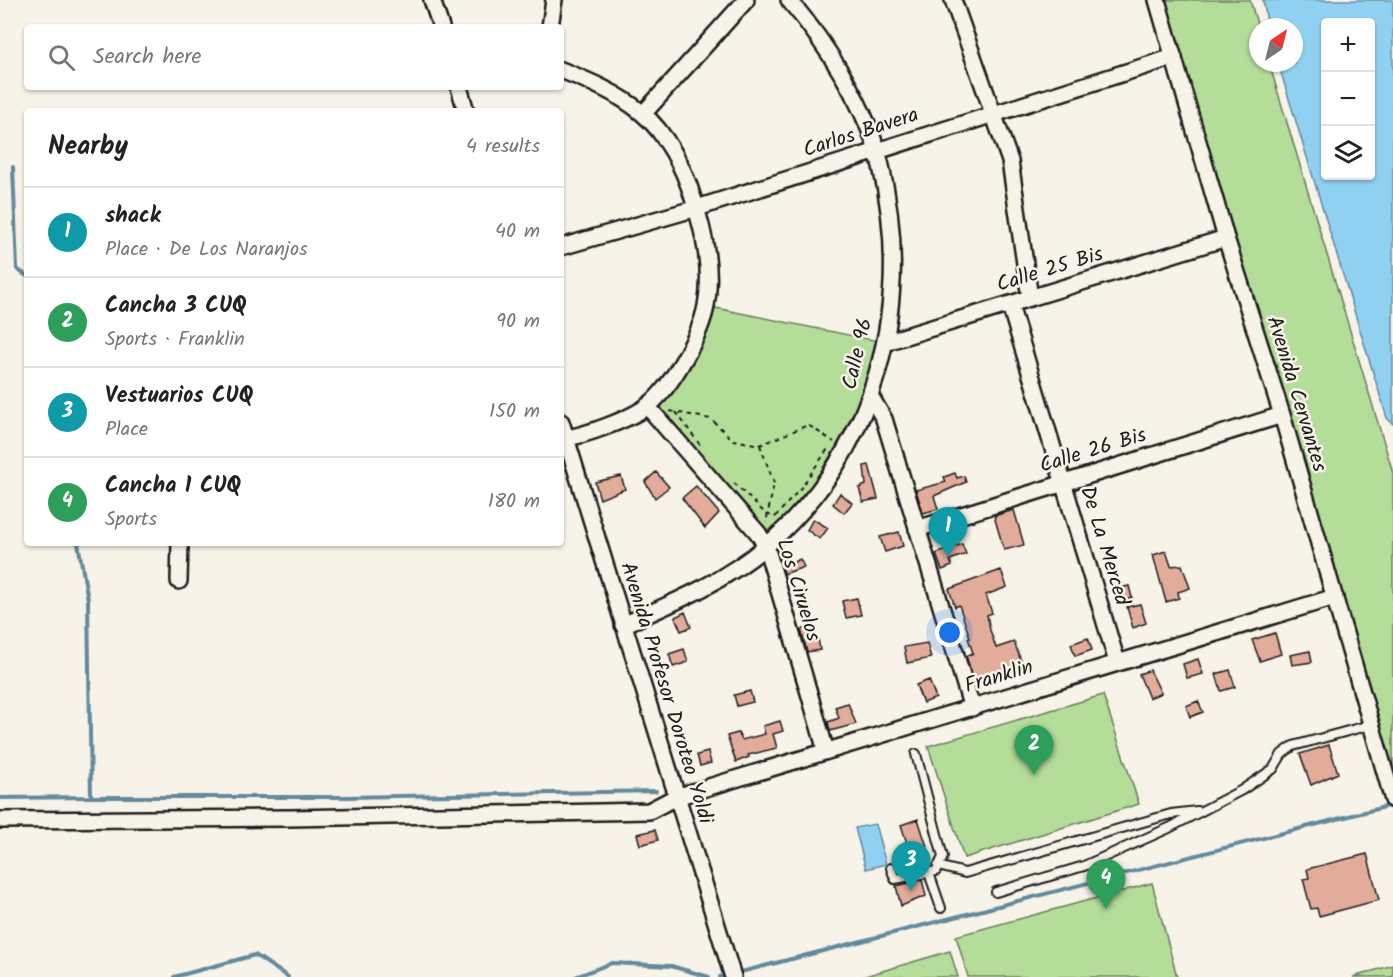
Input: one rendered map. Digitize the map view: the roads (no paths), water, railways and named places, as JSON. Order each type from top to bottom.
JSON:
[{"type":"street","points":[[432,0],[440,24]]},
{"type":"street","points":[[550,24],[554,0]]},
{"type":"street","points":[[643,114],[746,0]]},
{"type":"street","name":"Calle 96","points":[[623,625],[696,592],[737,568],[766,546],[824,482],[846,448],[871,397],[886,342],[891,292],[890,243],[881,165],[835,61],[820,37],[789,0]]},
{"type":"street","points":[[953,0],[1012,170],[1030,298]]},
{"type":"street","name":"Avenida Cervantes","points":[[1157,0],[1226,238],[1282,415],[1393,800]]},
{"type":"street","name":"Carlos Bavera","points":[[564,246],[697,208],[1174,57]]},
{"type":"street","points":[[564,71],[593,83],[643,114],[667,143],[679,164],[697,208],[708,269],[706,306],[690,346],[650,409],[611,425],[564,439]]},
{"type":"street","points":[[460,90],[465,108]]},
{"type":"street","name":"Calle 25 Bis","points":[[886,342],[1226,238]]},
{"type":"street","name":"De La Merced","points":[[1010,305],[1118,662]]},
{"type":"street","points":[[871,397],[884,419],[972,708]]},
{"type":"street","name":"Los Ciruelos","points":[[650,409],[758,533],[766,546],[826,751]]},
{"type":"street","name":"Calle 26 Bis","points":[[917,529],[1282,415]]},
{"type":"street","name":"Avenida Profesor Doroteo Yoldi","points":[[564,439],[733,977]]},
{"type":"street","points":[[179,581],[180,546]]},
{"type":"street","name":"Franklin","points":[[0,820],[290,818],[649,811],[676,797],[1335,597]]},
{"type":"lane","points":[[996,891],[1084,866],[1169,828],[1242,790],[1273,769],[1282,754],[1293,746],[1370,724]]},
{"type":"lane","points":[[891,868],[895,879],[929,873],[936,871],[943,857],[916,754]]},
{"type":"lane","points":[[938,866],[965,873],[1172,814],[1201,810]]},
{"type":"lane","points":[[929,873],[941,908]]},
{"type":"water","points":[[1263,0],[1393,0],[1393,424],[1387,418],[1281,72],[1303,72],[1303,18],[1266,18]]},
{"type":"water","points":[[875,824],[886,864],[866,869],[855,828]]},
{"type":"waterway","points":[[13,167],[17,269],[24,274]]},
{"type":"waterway","points":[[79,546],[88,600],[91,797],[346,797],[656,791]]},
{"type":"waterway","points":[[0,798],[91,797]]},
{"type":"waterway","points":[[737,973],[1392,805]]},
{"type":"waterway","points":[[174,977],[255,955],[288,977]]},
{"type":"waterway","points":[[575,977],[612,963],[671,966],[709,977]]},
{"type":"waterway","points":[[720,977],[730,975]]},
{"type":"place","name":"shack","points":[[948,557]]},
{"type":"place","name":"Cancha 3 CUQ","points":[[1034,775]]},
{"type":"place","name":"Vestuarios CUQ","points":[[911,891]]},
{"type":"place","name":"Cancha 1 CUQ","points":[[1106,909]]}]
